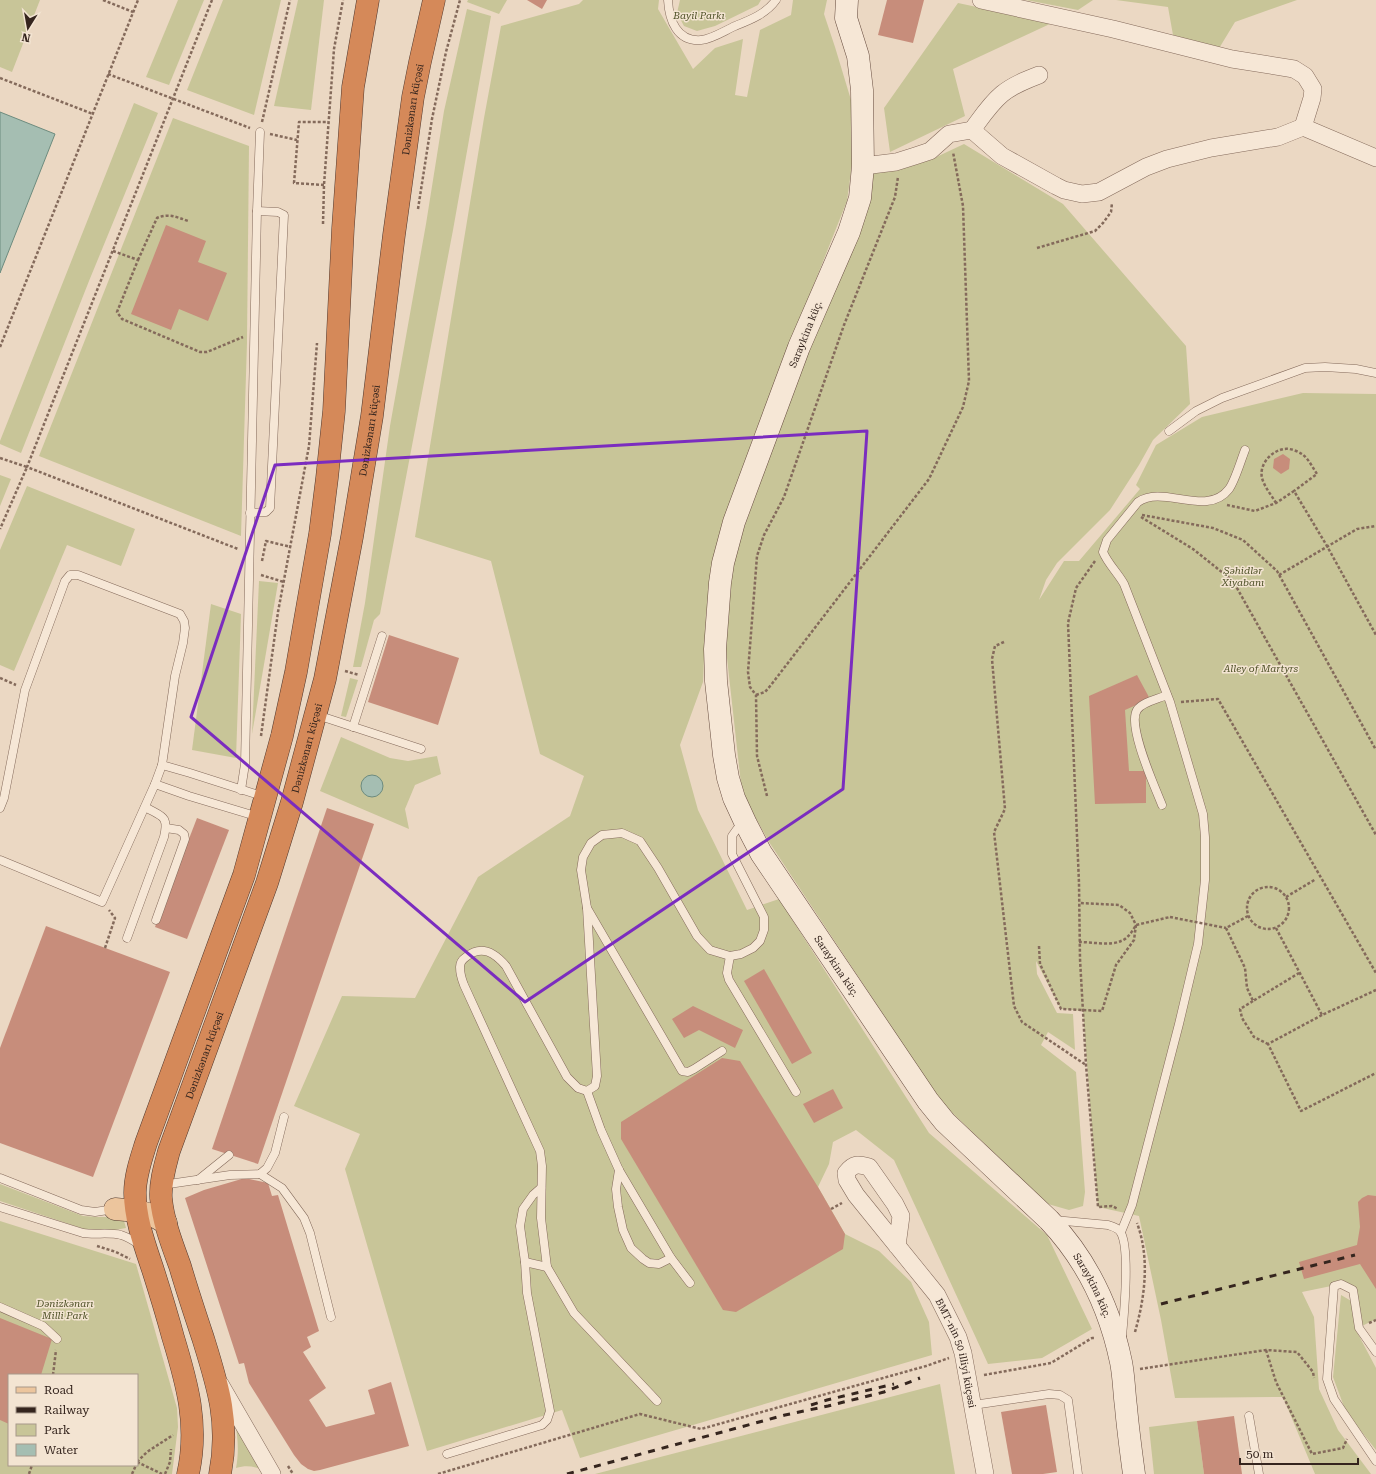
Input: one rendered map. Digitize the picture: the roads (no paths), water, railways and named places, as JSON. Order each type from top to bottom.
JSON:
[{"type":"highway","points":[[188,1474],[193,1447],[191,1408],[186,1381],[140,1258],[136,1181],[146,1143],[244,875],[282,736],[296,672],[320,534],[334,411],[343,228],[353,87],[368,0]]},
{"type":"highway","name":"Dənizkənarı küçəsi","points":[[220,1474],[223,1457],[224,1425],[222,1404],[162,1209],[161,1185],[169,1151],[267,883],[292,802],[316,715],[334,637],[363,474],[372,416],[394,235],[413,98],[435,6]]},
{"type":"main road","points":[[115,1209],[136,1202],[152,1215],[166,1223]]},
{"type":"street","name":"Saraykina küç.","points":[[847,0],[846,18],[858,56],[863,117],[863,166],[860,198],[849,232],[799,347],[742,500],[723,563],[720,583],[715,667],[724,755],[728,778],[734,798],[761,853],[928,1101],[945,1122],[1060,1232],[1078,1256],[1095,1285],[1127,1368],[1134,1474]]},
{"type":"street","points":[[981,0],[1113,29],[1232,59],[1294,69],[1305,76],[1313,89],[1312,98],[1303,128]]},
{"type":"street","points":[[863,166],[896,162],[930,151],[949,134],[972,130],[993,103],[1003,93],[1038,75]]},
{"type":"street","points":[[972,130],[1002,156],[1064,190],[1082,194],[1098,192],[1146,167],[1167,159],[1211,148],[1278,137],[1303,128],[1376,158]]},
{"type":"street","name":"BMT-nin 50 illiyi küçəsi","points":[[897,1246],[937,1295],[958,1337],[963,1353],[985,1474]]},
{"type":"street","points":[[214,1374],[272,1474]]},
{"type":"lane","points":[[668,0],[668,13],[680,34],[689,38],[700,40],[759,16],[776,0]]},
{"type":"lane","points":[[241,790],[245,764],[260,132]]},
{"type":"lane","points":[[250,513],[266,512],[270,508],[284,215],[278,212],[257,211]]},
{"type":"lane","points":[[1169,431],[1196,411],[1222,398],[1305,368],[1348,368],[1376,373]]},
{"type":"lane","points":[[1121,1232],[1132,1205],[1198,944],[1205,880],[1205,837],[1203,814],[1169,699],[1124,584],[1103,552],[1107,540],[1138,502],[1144,498],[1153,496],[1194,501],[1209,500],[1220,496],[1229,489],[1245,450]]},
{"type":"lane","points":[[0,808],[4,798],[25,690],[65,581],[70,575],[78,575],[180,614],[184,621],[183,643],[174,683],[162,765],[145,807],[102,902],[0,860]]},
{"type":"lane","points":[[353,727],[382,636]]},
{"type":"lane","points":[[1162,805],[1139,745],[1134,722],[1137,710],[1144,704],[1169,699]]},
{"type":"lane","points":[[316,715],[421,749]]},
{"type":"lane","points":[[162,765],[241,790],[263,807]]},
{"type":"lane","points":[[155,784],[189,796],[263,807]]},
{"type":"lane","points":[[127,938],[166,828],[166,822],[163,817],[145,807]]},
{"type":"lane","points":[[587,1091],[595,1086],[597,1076],[588,908],[581,870],[583,857],[590,843],[602,835],[622,833],[640,841],[658,868],[697,936],[710,950],[730,956],[741,954],[753,948],[760,941],[764,930],[764,917],[732,854],[732,836],[738,829],[746,824]]},
{"type":"lane","points":[[156,920],[186,839],[184,834],[179,830],[166,828]]},
{"type":"lane","points":[[588,908],[682,1071],[688,1072],[722,1051]]},
{"type":"lane","points":[[587,1091],[578,1088],[568,1077],[506,966],[497,955],[485,950],[473,951],[464,958],[460,965],[464,985],[540,1151],[542,1166],[542,1218],[546,1267],[574,1313],[657,1401]]},
{"type":"lane","points":[[730,956],[727,973],[729,980],[796,1092]]},
{"type":"lane","points":[[587,1091],[601,1130],[619,1170],[671,1258],[690,1283]]},
{"type":"lane","points":[[260,1174],[267,1168],[275,1153],[284,1117]]},
{"type":"lane","points":[[197,1180],[229,1155]]},
{"type":"lane","points":[[619,1170],[616,1189],[618,1207],[623,1230],[631,1248],[649,1263],[659,1264],[671,1258]]},
{"type":"lane","points":[[161,1185],[230,1174],[260,1174],[282,1188],[304,1218],[310,1233],[331,1317]]},
{"type":"lane","points":[[0,1178],[81,1210],[95,1212],[115,1209]]},
{"type":"lane","points":[[447,1454],[542,1425],[547,1420],[550,1411],[527,1293],[525,1262],[520,1226],[523,1209],[533,1195],[541,1188]]},
{"type":"lane","points":[[0,1207],[83,1233],[119,1235],[134,1241],[141,1246],[140,1258]]},
{"type":"lane","points":[[1048,1220],[1108,1225],[1115,1227],[1121,1232],[1125,1243],[1124,1307],[1127,1368]]},
{"type":"lane","points":[[525,1262],[546,1267]]},
{"type":"lane","points":[[1376,1352],[1360,1328],[1354,1290],[1341,1284],[1334,1286],[1328,1379],[1334,1399],[1376,1462]]},
{"type":"lane","points":[[0,1307],[24,1316],[43,1326],[57,1339]]},
{"type":"lane","points":[[973,1405],[1049,1394],[1060,1395],[1068,1400],[1078,1474]]},
{"type":"lane","points":[[1249,1416],[1259,1474]]},
{"type":"water","points":[[0,112],[55,134],[0,273]]},
{"type":"water","points":[[368,775],[376,775],[383,782],[383,790],[376,797],[368,797],[361,790],[361,782]]},
{"type":"railway","points":[[1161,1304],[1355,1255]]},
{"type":"railway","points":[[567,1474],[785,1415],[884,1392],[920,1378]]},
{"type":"railway","points":[[811,1405],[894,1384]]},
{"type":"park label","name":"Bayil Parkı","points":[[699,15]]},
{"type":"park label","name":"Şəhidlər Xiyabanı","points":[[1243,576]]},
{"type":"park label","name":"Alley of Martyrs","points":[[1261,668]]},
{"type":"park label","name":"Dənizkənarı Milli Park","points":[[65,1308]]}]
